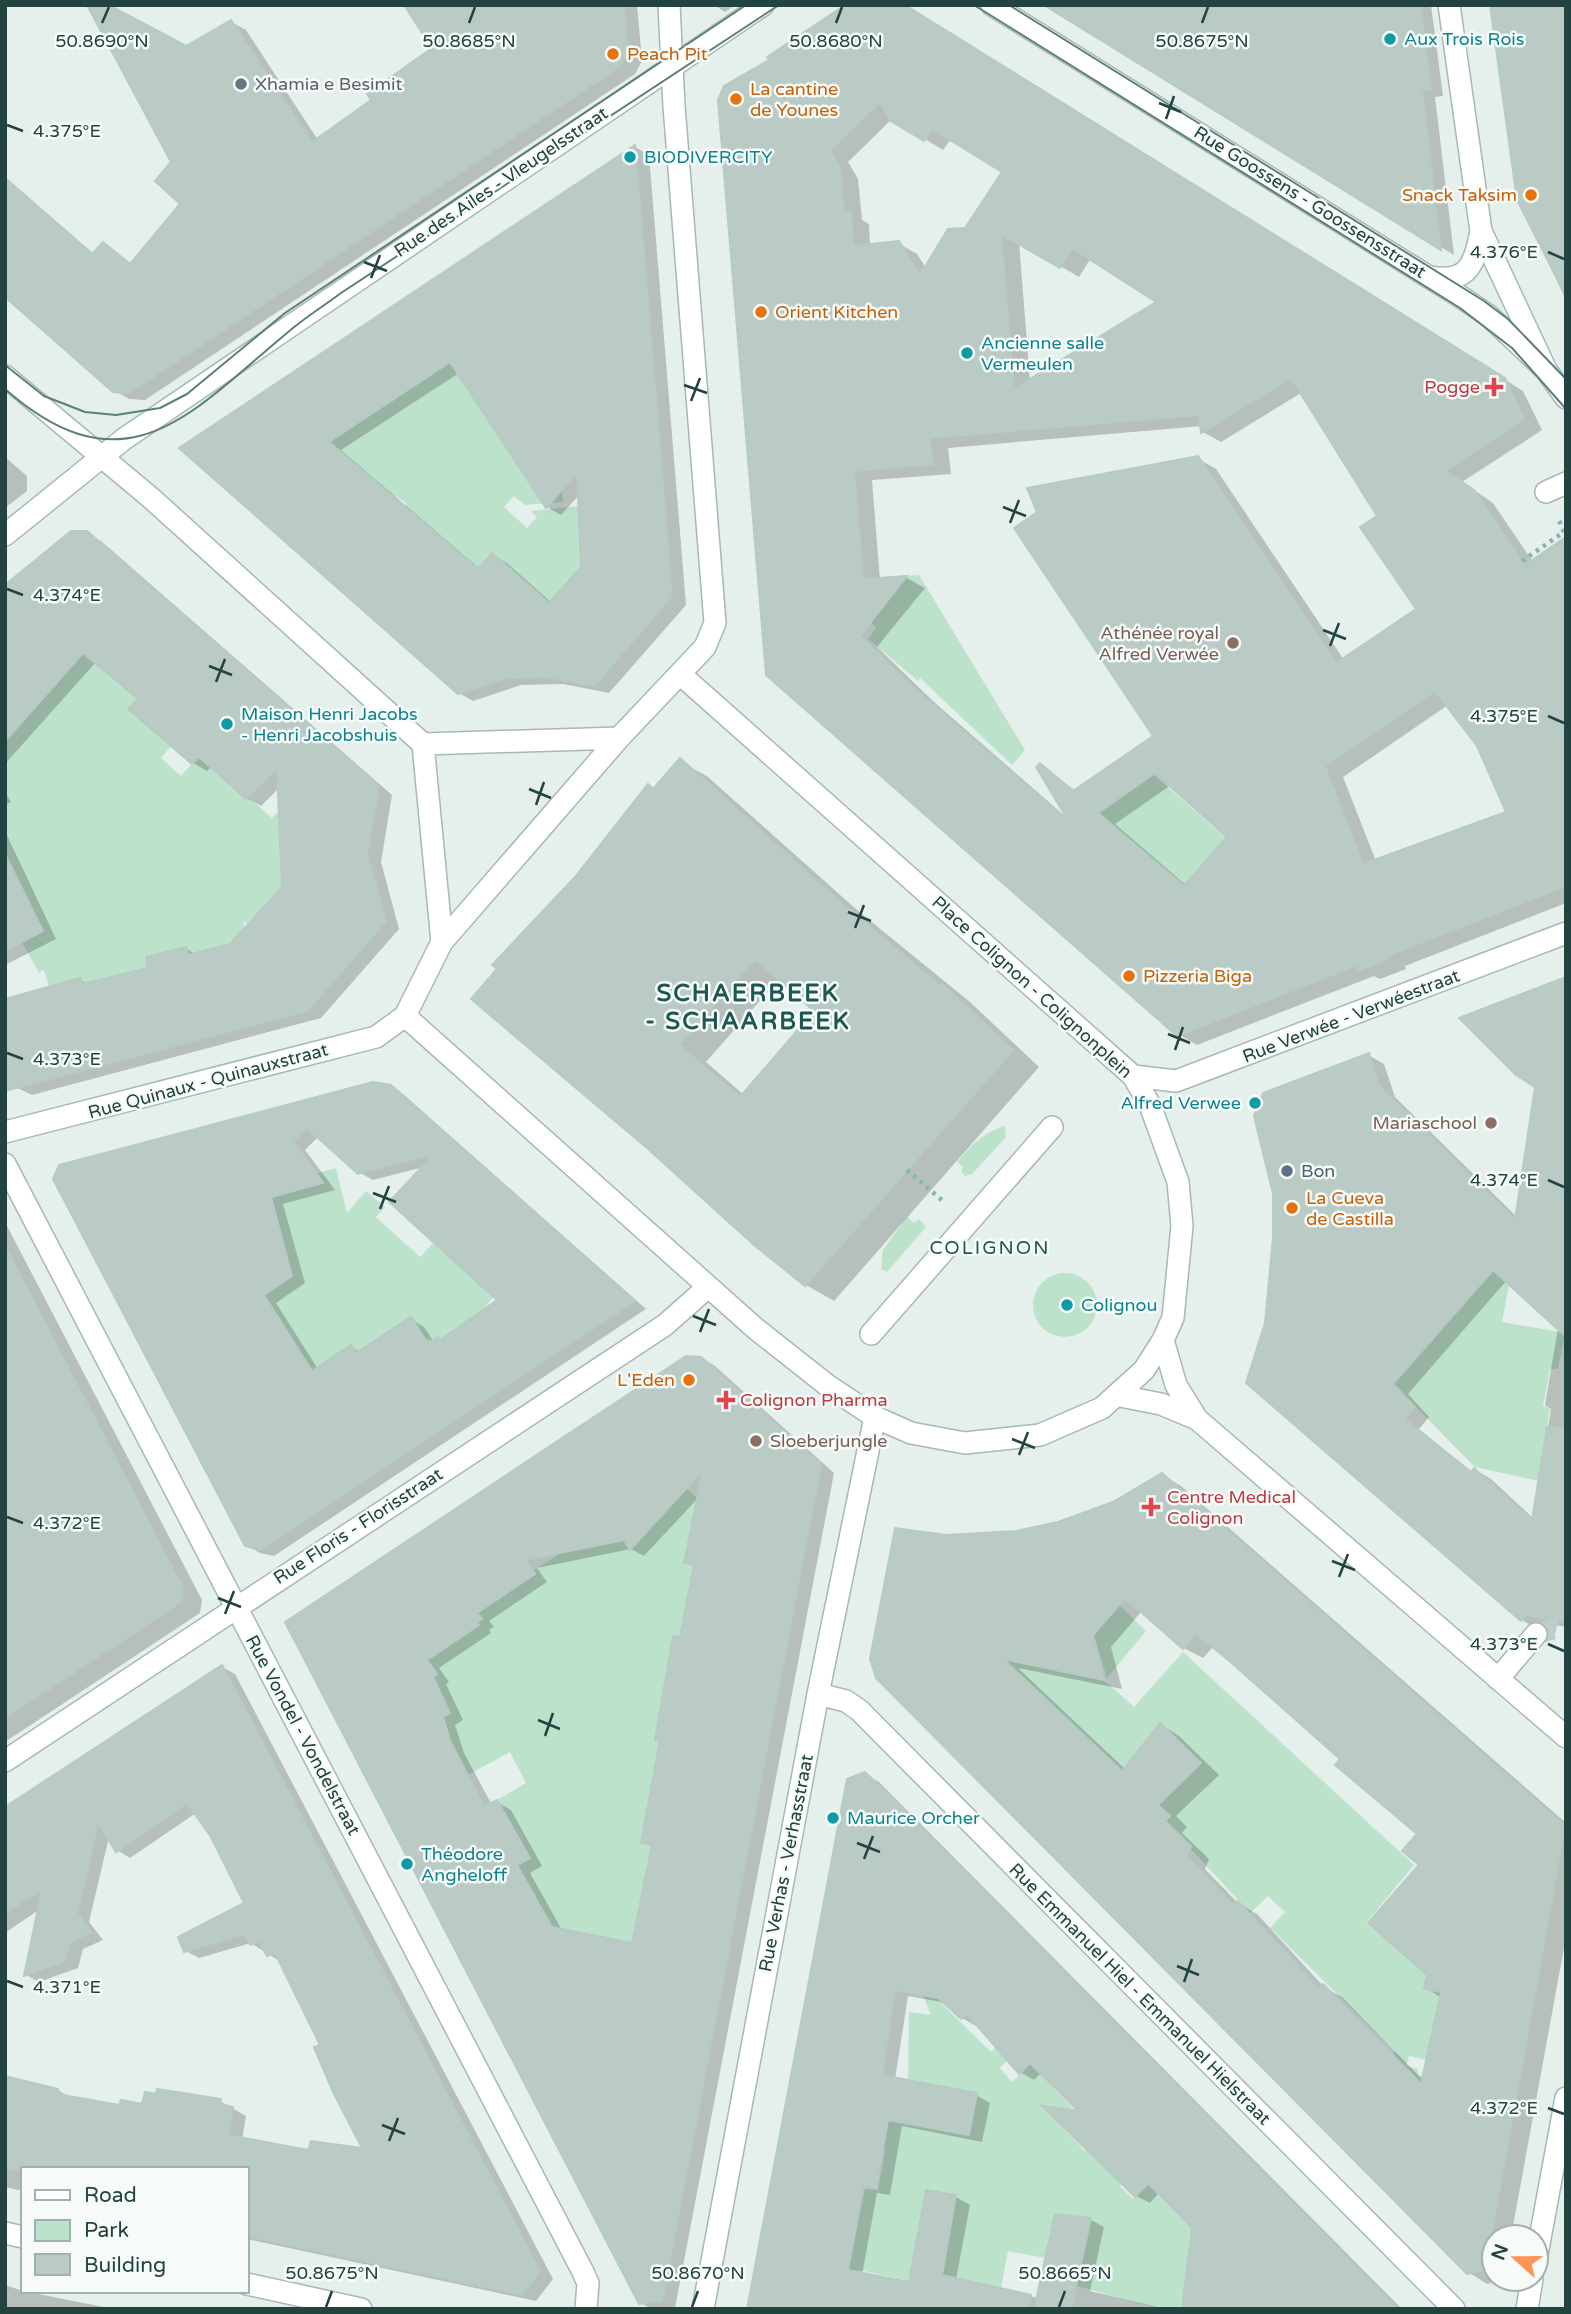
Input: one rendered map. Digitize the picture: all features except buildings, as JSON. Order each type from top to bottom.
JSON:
[{"type":"street","points":[[405,1016],[442,942],[619,738],[705,647],[715,623],[669,5]]},
{"type":"street","name":"Rue des Ailes - Vleugelsstraat","points":[[5,536],[102,456],[763,5]]},
{"type":"street","name":"Rue Goossens - Goossensstraat","points":[[992,5],[1429,276],[1489,316],[1546,370]]},
{"type":"street","points":[[1449,5],[1481,231],[1546,370],[1566,398]]},
{"type":"street","points":[[1429,276],[1450,279],[1462,275],[1472,265],[1481,231]]},
{"type":"street","points":[[5,376],[102,456],[423,744],[442,942]]},
{"type":"street","points":[[1546,492],[1566,483]]},
{"type":"street","name":"Place Colignon - Colignonplein","points":[[405,1016],[708,1287],[817,1377],[874,1417],[911,1433],[965,1443],[1040,1435],[1102,1408],[1120,1396],[1144,1370],[1173,1318],[1182,1226],[1178,1182],[1150,1105],[1133,1076],[680,674]]},
{"type":"street","points":[[423,744],[619,738]]},
{"type":"street","name":"Rue Verwée - Verwéestraat","points":[[1133,1076],[1176,1081],[1566,933]]},
{"type":"street","name":"Rue Quinaux - Quinauxstraat","points":[[5,1132],[376,1037],[405,1016]]},
{"type":"street","points":[[871,1334],[1052,1127]]},
{"type":"street","name":"Rue Vondel - Vondelstraat","points":[[5,1164],[585,2276],[589,2296],[586,2309]]},
{"type":"street","name":"Rue Floris - Florisstraat","points":[[5,1761],[664,1325],[708,1287]]},
{"type":"street","points":[[1163,1340],[1176,1385],[1197,1419],[1566,1737]]},
{"type":"street","points":[[1120,1396],[1161,1404],[1197,1419]]},
{"type":"street","name":"Rue Verhas - Verhasstraat","points":[[703,2309],[818,1694],[874,1417]]},
{"type":"street","points":[[1498,1679],[1536,1634]]},
{"type":"street","name":"Rue Emmanuel Hiel - Emmanuel Hielstraat","points":[[818,1694],[846,1701],[859,1710],[1454,2309]]},
{"type":"street","points":[[1543,2223],[1566,2098]]},
{"type":"street","points":[[248,2284],[361,2309]]},
{"type":"path","points":[[1522,561],[1564,531],[1555,512]]},
{"type":"path","points":[[907,1170],[940,1198]]},
{"type":"green space","points":[[450,362],[527,480],[561,476],[563,502],[525,505],[514,496],[504,507],[527,528],[537,517],[531,511],[578,506],[590,555],[549,603],[524,580],[496,613],[489,572],[481,566],[463,584],[405,507],[407,504],[396,496],[384,509],[367,496],[378,482],[348,458],[319,448]]},
{"type":"green space","points":[[919,575],[1025,750],[1012,765],[920,678],[918,681],[868,639],[876,628],[869,620],[907,576]]},
{"type":"green space","points":[[83,653],[138,699],[128,709],[171,746],[161,758],[181,776],[204,751],[219,775],[246,799],[248,797],[272,818],[279,811],[281,860],[291,891],[248,924],[243,921],[248,939],[188,955],[185,947],[146,957],[148,968],[82,984],[80,978],[49,987],[44,970],[39,973],[22,942],[43,931],[5,874],[13,870],[5,852],[5,719],[15,730],[57,684],[39,663],[61,656],[71,668]]},
{"type":"green space","points":[[1154,775],[1231,842],[1180,890],[1120,831],[1114,838],[1089,819]]},
{"type":"green space","points":[[1005,1126],[1006,1137],[972,1174],[965,1176],[961,1172],[963,1167],[957,1162],[978,1140]]},
{"type":"green space","points":[[336,1168],[347,1213],[366,1191],[385,1207],[376,1217],[420,1257],[439,1237],[464,1270],[499,1291],[478,1315],[440,1340],[438,1337],[434,1340],[422,1338],[360,1359],[351,1345],[337,1354],[322,1386],[264,1295],[292,1275],[271,1197],[304,1177]]},
{"type":"green space","points":[[907,1217],[914,1223],[919,1219],[926,1227],[887,1272],[881,1269],[883,1250]]},
{"type":"green space","points":[[1493,1270],[1509,1285],[1502,1322],[1565,1333],[1558,1369],[1550,1369],[1543,1406],[1550,1408],[1539,1481],[1475,1467],[1392,1383]]},
{"type":"green space","points":[[1065,1273],[1077,1275],[1088,1282],[1095,1293],[1095,1317],[1088,1328],[1077,1335],[1065,1337],[1053,1335],[1042,1328],[1035,1317],[1033,1305],[1035,1293],[1042,1282],[1053,1275]]},
{"type":"green space","points":[[684,1487],[721,1517],[706,1567],[702,1603],[687,1600],[680,1637],[673,1636],[655,1739],[675,1743],[659,1838],[642,1835],[640,1842],[656,1845],[643,1894],[638,1944],[590,1934],[563,1967],[532,1892],[517,1865],[530,1858],[497,1800],[526,1783],[510,1752],[468,1775],[439,1720],[450,1713],[431,1678],[437,1674],[407,1630],[471,1631],[482,1619],[476,1611],[535,1574],[533,1571],[559,1554],[557,1548],[619,1533],[630,1550]]},
{"type":"green space","points":[[1117,1603],[1146,1631],[1107,1678],[1087,1614]]},
{"type":"green space","points":[[1005,1629],[1016,1662],[1037,1666],[1046,1644],[1054,1671],[1105,1681],[1134,1707],[1183,1652],[1414,1865],[1366,1923],[1401,1952],[1430,1955],[1424,1989],[1441,1992],[1427,2060],[1409,2056],[1406,2066],[1418,2069],[1418,2075],[1435,2079],[1432,2096],[1382,2066],[1395,2051],[1270,1928],[1285,1912],[1268,1896],[1250,1913],[1165,1821],[1169,1815],[1158,1805],[1166,1797],[1132,1804],[961,1644]]},
{"type":"green space","points":[[957,1987],[942,2004],[991,2052],[1004,2039],[1013,2048],[1003,2057],[1007,2061],[1000,2068],[1012,2082],[1035,2060],[1043,2068],[1039,2073],[1075,2111],[1061,2126],[1085,2151],[1092,2145],[1125,2180],[1120,2186],[1133,2199],[1152,2182],[1160,2189],[1157,2194],[1237,2275],[1203,2309],[1184,2291],[1180,2309],[1141,2304],[1076,2286],[1091,2218],[1055,2214],[1045,2258],[1008,2251],[1001,2288],[987,2285],[978,2296],[859,2270],[852,2294],[841,2261],[850,2262],[865,2189],[878,2190],[885,2151],[870,2149],[883,2119],[969,2134],[976,2093],[908,2080],[909,2012],[931,2015],[923,1995]]},
{"type":"tunnel","points":[[1536,1634],[1553,1629],[1566,1632]]},
{"type":"tram line","points":[[5,365],[44,396],[85,412],[116,415],[160,408],[187,394],[285,313],[746,5]]},
{"type":"tram line","points":[[5,389],[49,421],[89,437],[125,439],[159,429],[192,411],[299,323],[341,293],[779,5]]},
{"type":"tram line","points":[[974,5],[1460,308],[1512,348],[1566,409]]},
{"type":"tram line","points":[[1009,5],[1484,301],[1508,319],[1566,379]]},
{"type":"place","name":"Aux Trois Rois","points":[[1390,39]]},
{"type":"place","name":"Peach Pit","points":[[613,54]]},
{"type":"place","name":"Xhamia e Besimit","points":[[241,84]]},
{"type":"place","name":"La cantine de Younes","points":[[736,99]]},
{"type":"place","name":"BIODIVERCITY","points":[[630,157]]},
{"type":"place","name":"Snack Taksim","points":[[1531,195]]},
{"type":"place","name":"Orient Kitchen","points":[[761,312]]},
{"type":"place","name":"Ancienne salle Vermeulen","points":[[967,353]]},
{"type":"place","name":"Pogge","points":[[1494,387]]},
{"type":"place","name":"Athénée royal Alfred Verwée","points":[[1233,643]]},
{"type":"place","name":"Maison Henri Jacobs - Henri Jacobshuis","points":[[227,724]]},
{"type":"place","name":"Pizzeria Biga","points":[[1129,976]]},
{"type":"place","name":"Alfred Verwee","points":[[1255,1103]]},
{"type":"place","name":"Mariaschool","points":[[1491,1123]]},
{"type":"place","name":"Bon","points":[[1287,1171]]},
{"type":"place","name":"La Cueva de Castilla","points":[[1292,1208]]},
{"type":"place","name":"Colignou","points":[[1067,1305]]},
{"type":"place","name":"L'Eden","points":[[689,1380]]},
{"type":"place","name":"Colignon Pharma","points":[[726,1400]]},
{"type":"place","name":"Sloeberjungle","points":[[756,1441]]},
{"type":"place","name":"Centre Medical Colignon","points":[[1151,1507]]},
{"type":"place","name":"Maurice Orcher","points":[[833,1818]]},
{"type":"place","name":"Théodore Angheloff","points":[[407,1864]]},
{"type":"district","name":"SCHAERBEEK - SCHAARBEEK","points":[[748,1007]]},
{"type":"district","name":"COLIGNON","points":[[990,1247]]}]
